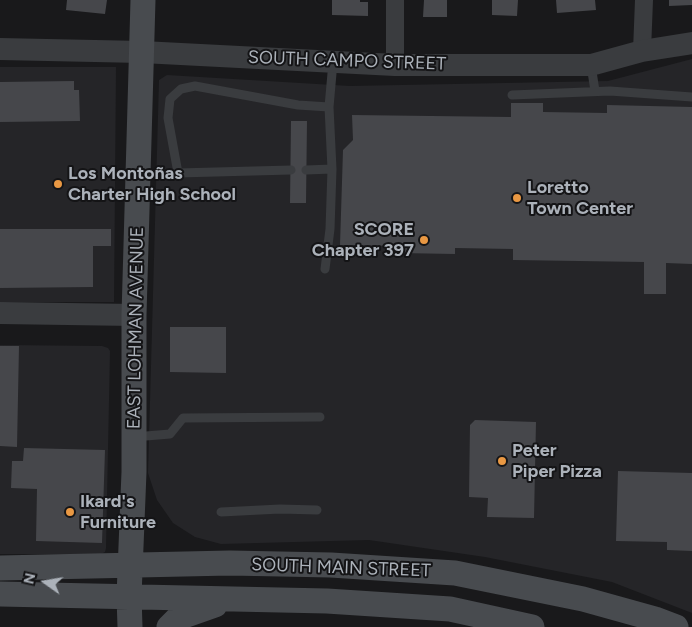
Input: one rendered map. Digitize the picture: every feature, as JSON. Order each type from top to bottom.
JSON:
[{"type":"main road","name":"EAST LOHMAN AVENUE","points":[[130,627],[129,596],[134,437],[134,315],[143,0]]},
{"type":"main road","name":"SOUTH MAIN STREET","points":[[0,568],[230,563],[322,564],[455,573],[583,599],[676,627]]},
{"type":"main road","points":[[450,609],[455,573]]},
{"type":"main road","name":"SOUTH MAIN STREET","points":[[0,594],[327,601],[450,609],[532,627]]},
{"type":"main road","points":[[169,627],[178,618],[228,600]]},
{"type":"street","points":[[395,0],[395,65]]},
{"type":"street","points":[[642,51],[644,0]]},
{"type":"street","name":"SOUTH CAMPO STREET","points":[[0,49],[142,52],[395,65],[591,65],[642,51],[692,43]]},
{"type":"street","points":[[0,313],[134,315]]},
{"type":"lane","points":[[325,269],[330,229],[332,169],[329,107],[333,62]]},
{"type":"lane","points":[[591,65],[596,92]]},
{"type":"lane","points":[[291,170],[178,173],[168,118],[170,100],[181,89],[195,86],[298,105],[329,107]]},
{"type":"lane","points":[[512,96],[610,91],[692,97]]},
{"type":"lane","points":[[306,170],[332,169]]},
{"type":"lane","points":[[134,437],[170,434],[183,418],[320,417]]},
{"type":"lane","points":[[221,512],[280,509],[317,510]]},
{"type":"shaded area","name":"Loretto Town Center","points":[[692,59],[692,613],[612,582],[485,557],[369,540],[221,544],[195,537],[173,523],[157,500],[148,473],[159,80],[167,75],[350,86],[608,81]]},
{"type":"shaded area","name":"Los Montoñas Charter High School","points":[[0,67],[116,67],[114,302],[0,302]]},
{"type":"shaded area","points":[[0,345],[102,346],[110,351],[106,548],[105,552],[101,554],[0,554]]},
{"type":"building","points":[[67,0],[107,0],[105,14],[66,10]]},
{"type":"building","points":[[332,0],[360,0],[360,2],[368,2],[368,16],[332,15]]},
{"type":"building","points":[[424,0],[447,0],[447,17],[423,17]]},
{"type":"building","points":[[492,0],[518,0],[517,16],[492,15]]},
{"type":"building","points":[[556,0],[595,0],[596,10],[557,13]]},
{"type":"building","points":[[669,0],[692,0],[692,5],[669,6]]},
{"type":"building","points":[[74,81],[74,90],[79,90],[80,121],[0,122],[0,82]]},
{"type":"building","name":"Loretto Town Center","points":[[511,103],[543,103],[543,112],[607,113],[607,105],[692,107],[692,264],[666,263],[666,294],[644,294],[644,262],[513,260],[513,249],[455,248],[455,254],[399,253],[399,246],[340,245],[343,150],[353,140],[352,115],[511,117]]},
{"type":"building","points":[[291,121],[307,121],[306,203],[290,203]]},
{"type":"building","points":[[0,229],[111,229],[111,246],[93,246],[93,287],[0,288]]},
{"type":"building","points":[[170,327],[226,327],[226,373],[170,372]]},
{"type":"building","points":[[0,346],[19,346],[17,447],[0,446]]},
{"type":"building","name":"Peter Piper Pizza","points":[[475,420],[536,422],[534,518],[487,517],[488,498],[469,497],[470,425]]},
{"type":"building","name":"Ikard's Furniture","points":[[24,448],[105,450],[102,543],[36,541],[37,489],[11,488],[12,461],[23,461]]},
{"type":"building","points":[[618,471],[692,473],[692,551],[667,550],[667,542],[616,541]]},
{"type":"place","name":"Los Montoñas Charter High School","points":[[58,184]]},
{"type":"place","name":"Loretto Town Center","points":[[517,198]]},
{"type":"place","name":"SCORE Chapter 397","points":[[424,240]]},
{"type":"place","name":"Peter Piper Pizza","points":[[502,461]]},
{"type":"place","name":"Ikard's Furniture","points":[[70,512]]}]
